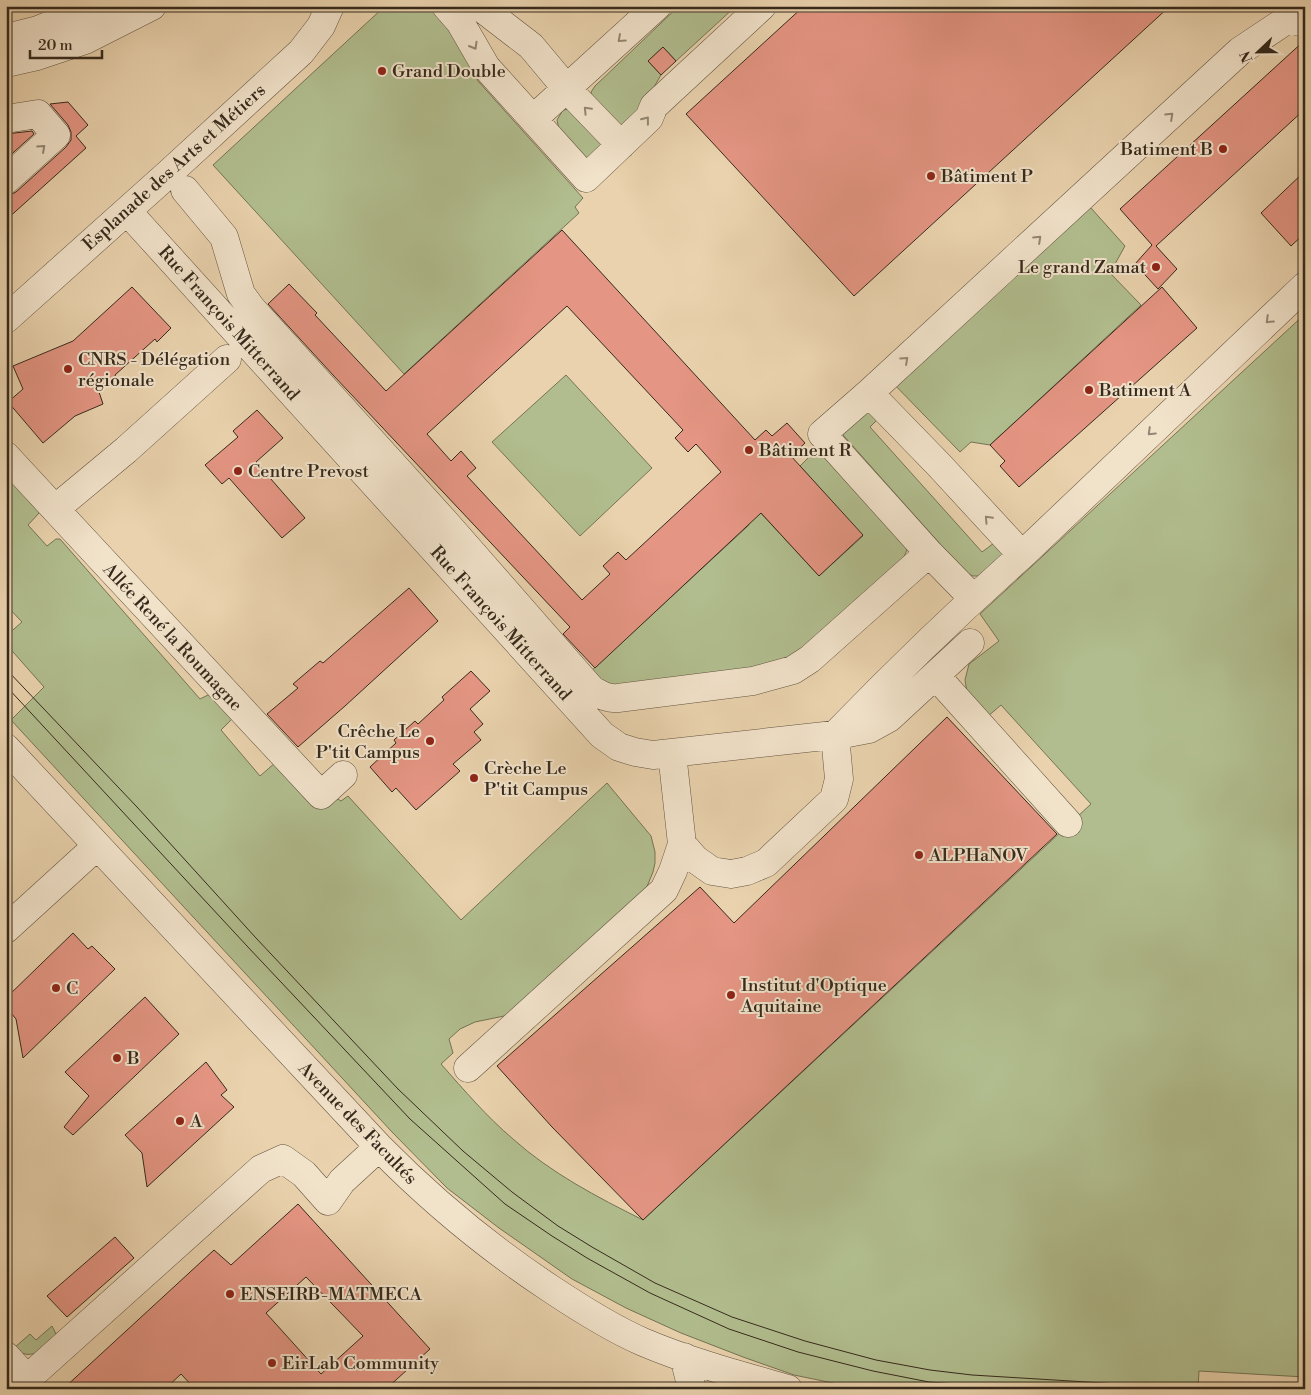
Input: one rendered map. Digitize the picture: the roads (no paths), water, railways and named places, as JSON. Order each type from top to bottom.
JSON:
[{"type":"street","points":[[6,38],[38,30],[98,6]]},
{"type":"street","points":[[6,63],[37,56],[85,40],[152,6]]},
{"type":"street","name":"Esplanade des Arts et Métiers","points":[[6,318],[127,211],[301,52],[321,26],[330,6]]},
{"type":"street","points":[[446,6],[460,22],[486,67],[534,118],[586,178],[649,118],[654,106],[762,6]]},
{"type":"street","points":[[534,118],[658,6]]},
{"type":"street","points":[[480,7],[531,46],[567,88],[621,145]]},
{"type":"street","points":[[973,598],[822,434],[1240,52],[1288,19],[1305,23]]},
{"type":"street","points":[[6,119],[38,114],[56,135],[6,180]]},
{"type":"street","points":[[186,190],[224,237],[241,294],[252,309],[444,521],[592,690],[601,696],[618,698],[724,685],[753,681],[793,670],[825,646],[929,552]]},
{"type":"street","name":"Rue François Mitterrand","points":[[127,211],[602,734],[619,747],[654,755],[835,735],[870,729],[889,718],[970,643]]},
{"type":"street","points":[[682,844],[695,859],[712,871],[731,874],[747,871],[766,863],[834,799],[839,779],[835,735],[899,669],[973,598],[1022,555],[1305,286]]},
{"type":"street","points":[[55,509],[126,450],[228,359]]},
{"type":"street","points":[[869,393],[1022,555]]},
{"type":"street","name":"Allée René la Roumagne","points":[[6,456],[321,795],[343,775]]},
{"type":"street","points":[[936,676],[1068,823]]},
{"type":"street","name":"Avenue des Facultés","points":[[6,748],[378,1147],[408,1177],[460,1221],[522,1270],[588,1314],[643,1342],[706,1366],[788,1389]]},
{"type":"street","points":[[468,1068],[664,890],[674,871],[682,844],[672,753]]},
{"type":"street","points":[[6,929],[97,846]]},
{"type":"street","points":[[6,1356],[21,1384],[261,1169],[283,1160],[304,1174],[328,1201],[342,1181],[378,1147]]},
{"type":"street","points":[[684,1357],[692,1389]]},
{"type":"tram line","points":[[6,669],[137,807],[256,938],[398,1089],[463,1151],[512,1192],[558,1226],[592,1247],[655,1283],[732,1317],[805,1341],[876,1360],[930,1370],[972,1375],[1202,1389]]},
{"type":"tram line","points":[[6,686],[410,1119],[505,1204],[587,1258],[650,1293],[729,1329],[798,1352],[873,1371],[929,1382],[1037,1389]]},
{"type":"place","name":"Grand Double","points":[[382,71]]},
{"type":"place","name":"Batiment B","points":[[1223,149]]},
{"type":"place","name":"Bâtiment P","points":[[931,176]]},
{"type":"place","name":"Le grand Zamat","points":[[1156,267]]},
{"type":"place","name":"CNRS - Délégation régionale","points":[[68,369]]},
{"type":"place","name":"Batiment A","points":[[1089,390]]},
{"type":"place","name":"Bâtiment R","points":[[749,450]]},
{"type":"place","name":"Centre Prevost","points":[[238,471]]},
{"type":"place","name":"Crêche Le P'tit Campus","points":[[430,741]]},
{"type":"place","name":"Crèche Le P'tit Campus","points":[[474,778]]},
{"type":"place","name":"ALPHaNOV","points":[[919,855]]},
{"type":"place","name":"C","points":[[56,988]]},
{"type":"place","name":"Institut d'Optique Aquitaine","points":[[731,995]]},
{"type":"place","name":"B","points":[[117,1058]]},
{"type":"place","name":"A","points":[[180,1121]]},
{"type":"place","name":"ENSEIRB-MATMECA","points":[[230,1294]]},
{"type":"place","name":"EirLab Community","points":[[272,1363]]}]
